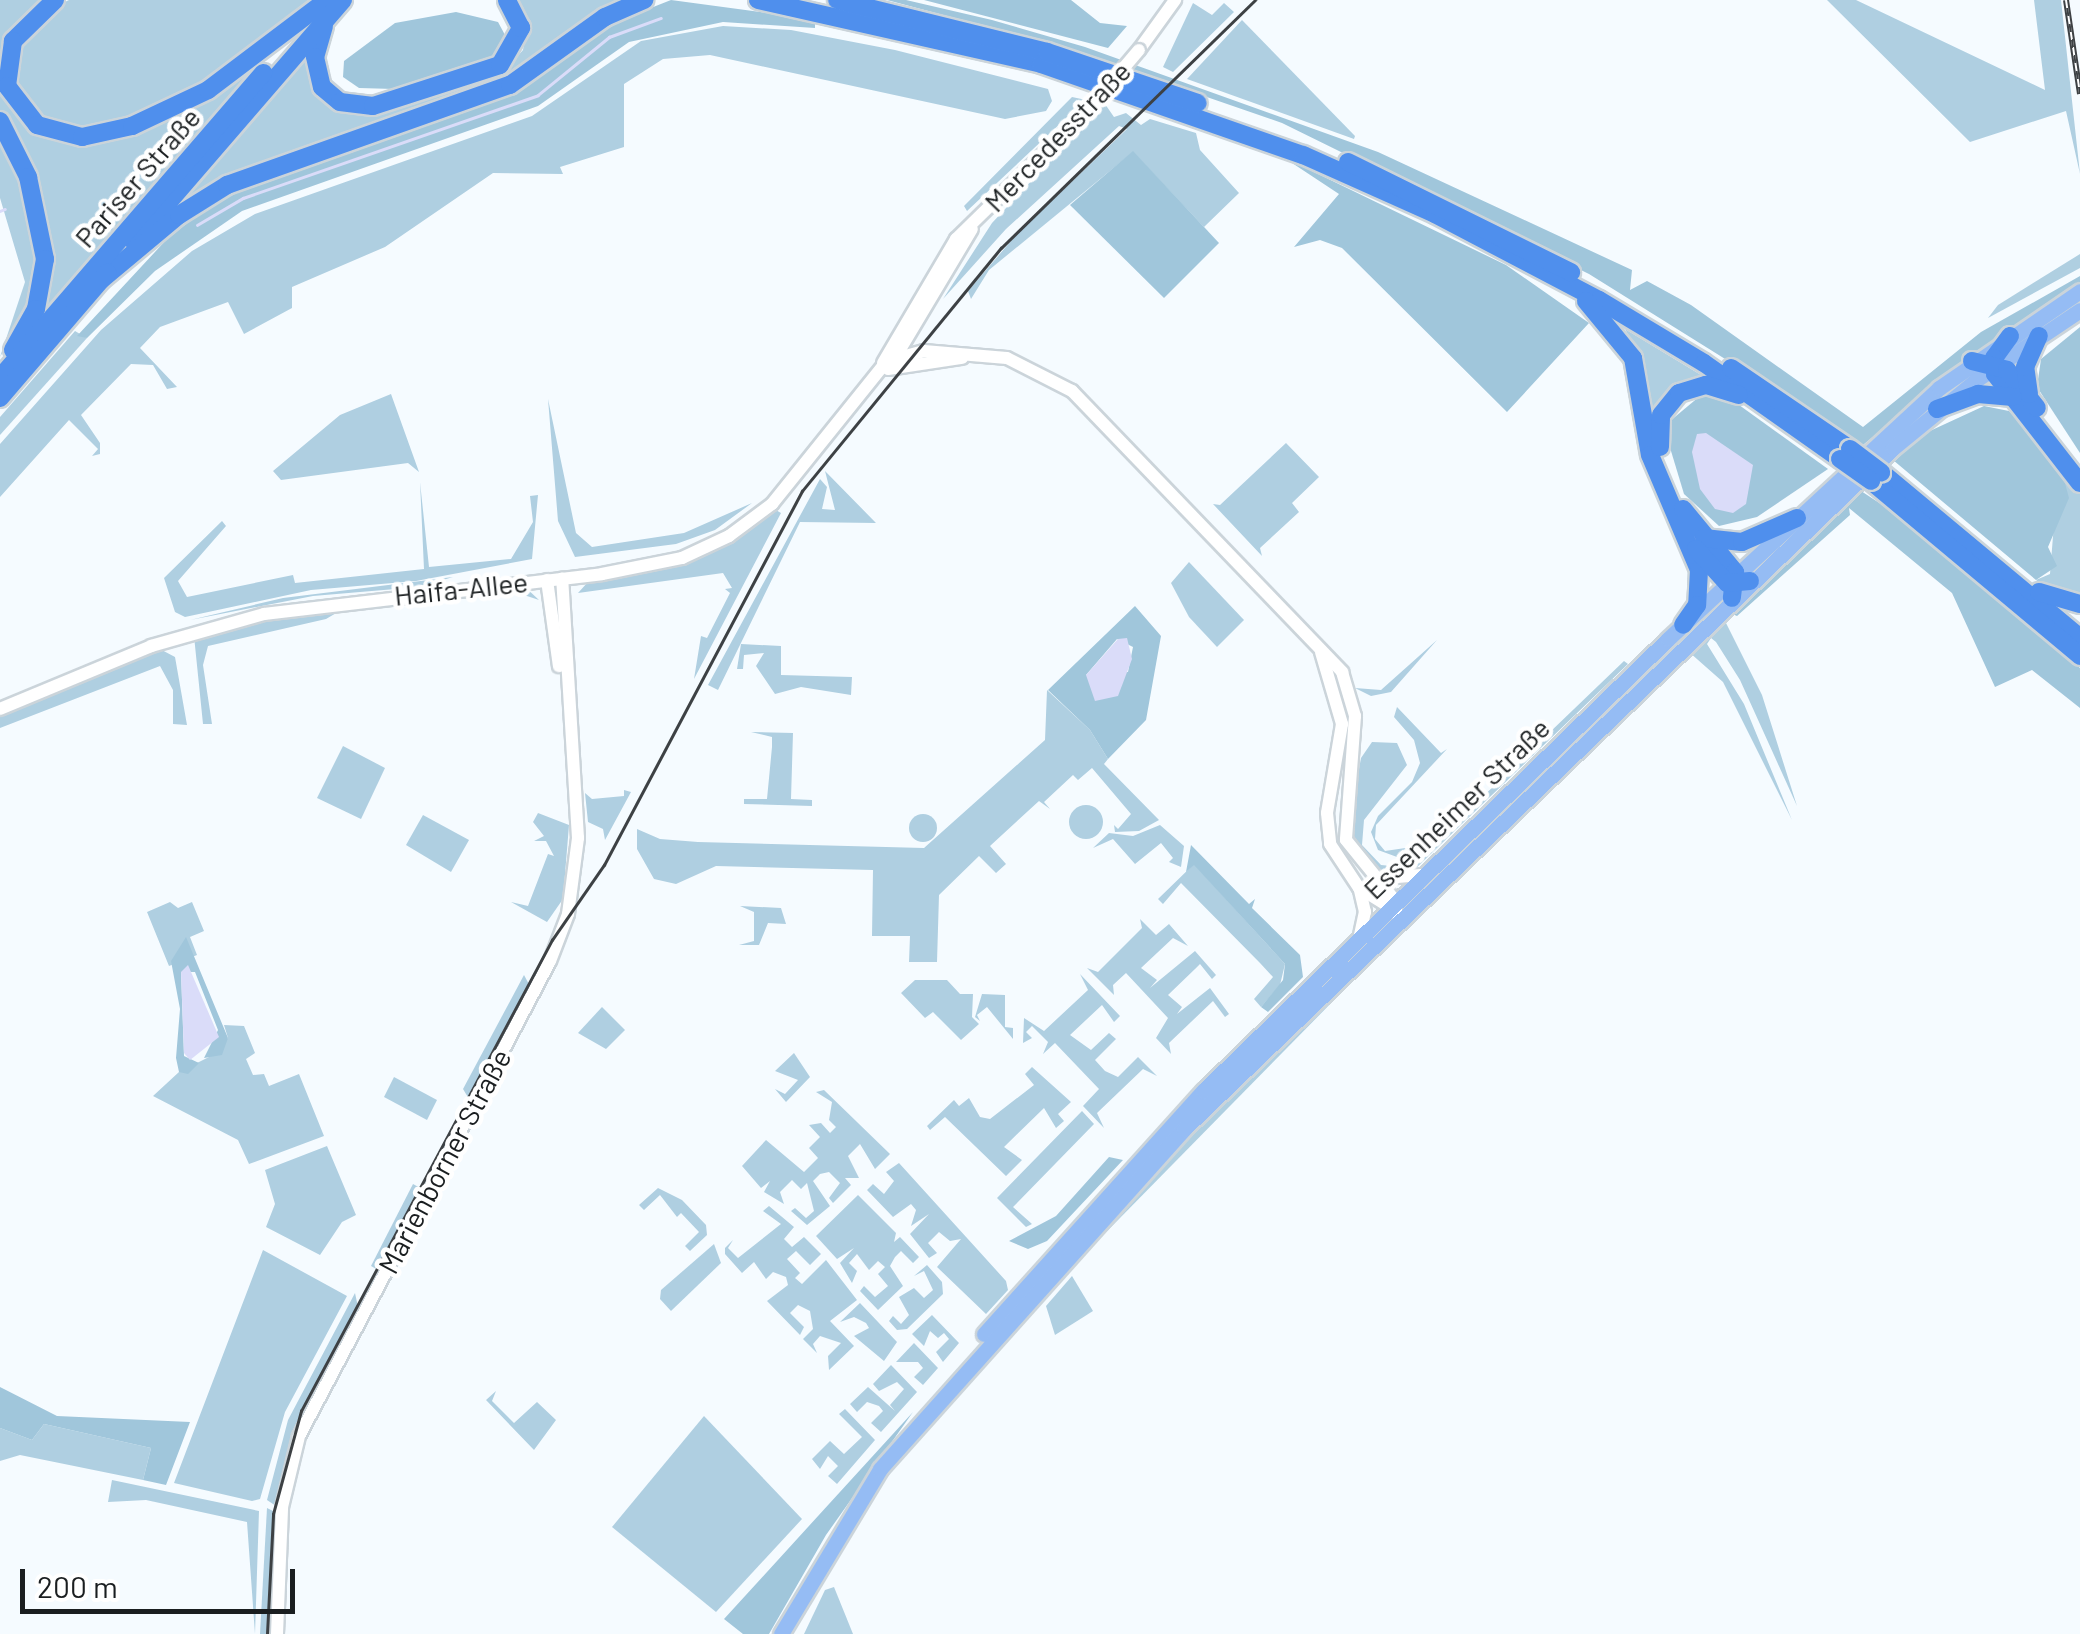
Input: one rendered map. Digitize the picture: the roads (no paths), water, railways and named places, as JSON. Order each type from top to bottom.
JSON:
[{"type":"highway","points":[[55,0],[18,32],[6,76],[17,106],[37,126],[82,137],[132,126],[208,90],[343,0]]},
{"type":"highway","points":[[324,10],[315,56],[317,77],[340,102],[373,106],[500,65],[520,33],[507,0]]},
{"type":"highway","points":[[101,280],[179,215],[227,185],[510,85],[605,17],[644,0]]},
{"type":"highway","points":[[758,0],[972,46],[1205,118],[1435,214],[1568,284],[1845,454]]},
{"type":"highway","points":[[836,0],[1082,63],[1372,172],[1603,290],[1845,454],[2004,572],[2080,638]]},
{"type":"highway","points":[[101,280],[324,10]]},
{"type":"highway","name":"Pariser Straße","points":[[0,375],[324,10]]},
{"type":"highway","points":[[0,120],[28,177],[44,259],[36,308],[0,375]]},
{"type":"highway","name":"Pariser Straße","points":[[0,398],[101,280]]},
{"type":"highway","points":[[1568,284],[1633,358],[1650,455],[1682,528],[1700,588],[1683,625]]},
{"type":"highway","points":[[1995,364],[2010,336]]},
{"type":"highway","points":[[2040,336],[2025,367],[2022,398],[2080,483]]},
{"type":"highway","points":[[1972,362],[1995,364],[2080,470]]},
{"type":"highway","points":[[1737,584],[1704,537],[1666,468],[1658,437],[1661,416],[1673,398],[1699,386],[1764,404]]},
{"type":"highway","points":[[1936,410],[1978,394],[2022,398]]},
{"type":"highway","points":[[1876,477],[2080,656]]},
{"type":"highway","points":[[1704,537],[1742,542],[1797,518]]},
{"type":"highway","points":[[1682,528],[1737,584]]},
{"type":"highway","points":[[2004,572],[2051,600],[2080,604]]},
{"type":"main road","name":"Essenheimer Straße","points":[[924,1418],[948,1378],[1081,1219],[1360,935],[1395,911],[1421,876],[1683,625],[1737,584],[1797,518],[1972,362],[2080,291]]},
{"type":"main road","name":"Essenheimer Straße","points":[[781,1634],[850,1514],[924,1418],[1136,1178],[1395,911],[1737,584],[1936,410],[1995,364],[2080,310]]},
{"type":"street","name":"Mercedesstraße","points":[[882,369],[899,328],[947,250],[1087,111],[1139,50],[1172,2]]},
{"type":"street","name":"Mercedesstraße","points":[[882,369],[906,354],[916,320],[975,222]]},
{"type":"street","points":[[916,320],[920,337],[934,350]]},
{"type":"street","points":[[899,328],[906,354]]},
{"type":"street","name":"Haifa-Allee","points":[[0,709],[150,646],[247,618],[334,601],[653,566],[729,536],[772,504],[882,369],[906,354],[934,350],[984,355],[1028,363],[1072,391],[1342,672],[1353,700],[1344,830],[1354,857],[1395,911]]},
{"type":"street","name":"Haifa-Allee","points":[[906,354],[984,355]]},
{"type":"street","name":"Marienborner Straße","points":[[277,1634],[282,1507],[306,1421],[550,961],[568,914],[578,847],[564,682],[562,578]]},
{"type":"street","name":"Marienborner Straße","points":[[546,580],[564,682]]},
{"type":"street","name":"Haifa-Allee","points":[[1318,645],[1341,714],[1328,813],[1330,844],[1359,888],[1395,911]]},
{"type":"street","points":[[1374,880],[1421,876]]},
{"type":"street","points":[[1359,888],[1365,912],[1360,935]]},
{"type":"waterway","points":[[197,225],[243,198],[538,95],[609,37],[661,18]]},
{"type":"waterway","points":[[0,211],[5,209]]},
{"type":"tram line","points":[[267,1634],[273,1514],[301,1411],[552,940],[604,865],[802,491],[1001,248],[1255,0]]},
{"type":"railway","points":[[2066,0],[2080,94]]}]
